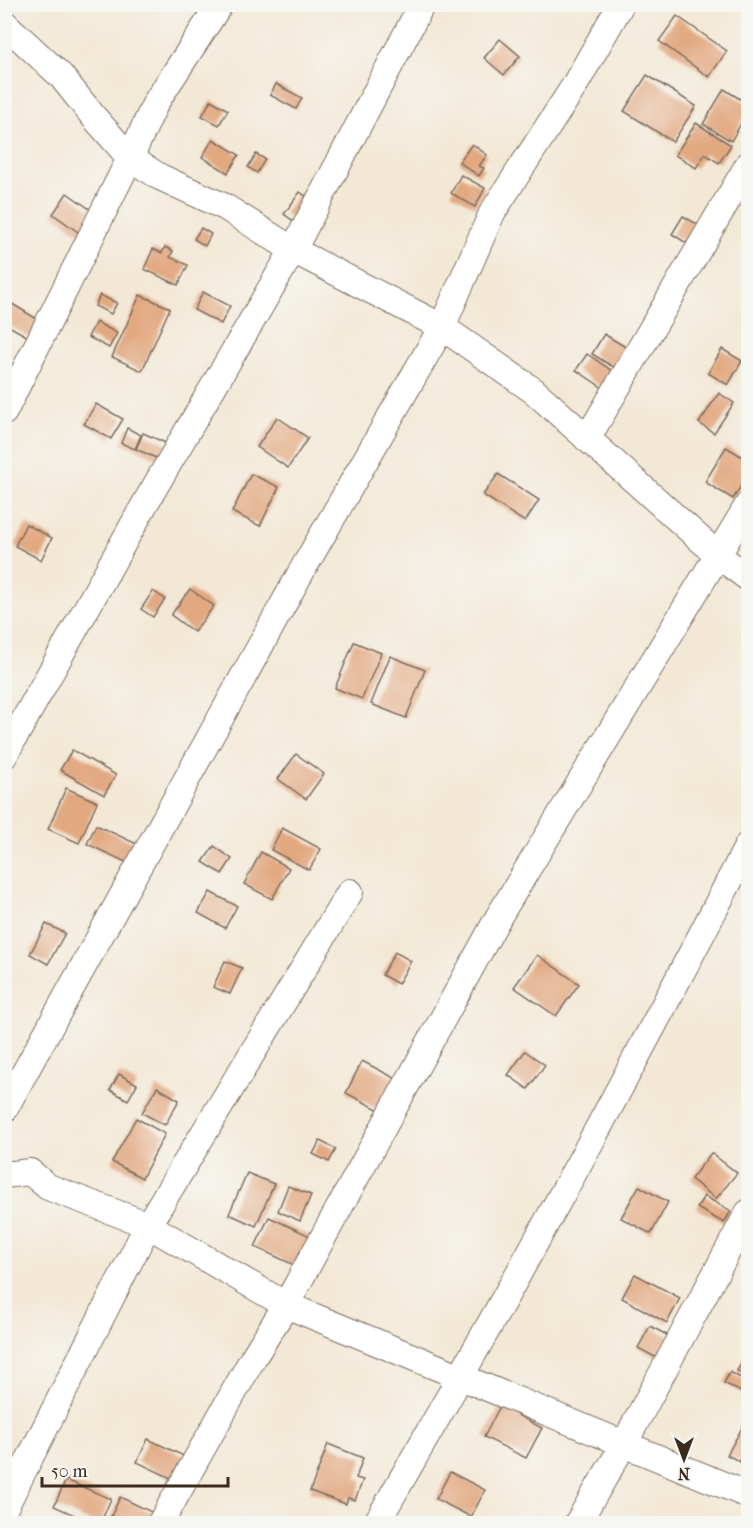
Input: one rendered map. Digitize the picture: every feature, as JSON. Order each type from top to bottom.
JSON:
[{"type":"street","points":[[4,412],[156,102],[220,4]]},
{"type":"street","points":[[4,756],[146,502],[293,250],[422,4]]},
{"type":"street","points":[[4,1110],[300,574],[442,327],[492,213],[573,88],[621,4]]},
{"type":"street","points":[[4,23],[61,76],[130,158],[160,177],[225,207],[293,250],[442,327],[534,391],[748,578]]},
{"type":"street","points":[[587,439],[748,165]]},
{"type":"street","points":[[160,1524],[253,1358],[286,1305],[499,916],[720,555],[748,505]]},
{"type":"street","points":[[376,1524],[461,1377],[666,1004],[748,845]]},
{"type":"street","points":[[4,1509],[148,1226],[350,892]]},
{"type":"street","points":[[4,1175],[30,1172],[48,1187],[148,1226],[286,1305],[748,1496]]},
{"type":"street","points":[[577,1524],[624,1444],[748,1213]]},
{"type":"building","points":[[677,16],[727,51],[709,77],[659,41]]},
{"type":"building","points":[[500,39],[520,56],[504,75],[484,58]]},
{"type":"building","points":[[647,75],[696,106],[673,142],[624,111]]},
{"type":"building","points":[[276,84],[302,98],[296,109],[270,95]]},
{"type":"building","points":[[724,89],[748,104],[748,111],[731,141],[703,124]]},
{"type":"building","points":[[211,100],[228,110],[219,125],[202,116]]},
{"type":"building","points":[[696,123],[731,145],[719,163],[705,154],[696,168],[675,155]]},
{"type":"building","points":[[213,139],[239,155],[228,173],[202,157]]},
{"type":"building","points":[[472,144],[487,155],[479,166],[484,168],[479,176],[459,162]]},
{"type":"building","points":[[256,154],[265,159],[257,173],[248,167]]},
{"type":"building","points":[[461,175],[485,188],[475,207],[451,193]]},
{"type":"building","points":[[300,192],[312,201],[296,223],[284,214]]},
{"type":"building","points":[[67,193],[91,210],[87,216],[95,222],[85,237],[53,214]]},
{"type":"building","points":[[683,216],[711,232],[699,251],[672,234]]},
{"type":"building","points":[[201,228],[211,234],[205,246],[194,239]]},
{"type":"building","points":[[165,247],[173,251],[170,257],[188,265],[178,285],[144,269],[153,249],[162,253]]},
{"type":"building","points":[[203,292],[230,306],[221,324],[194,310]]},
{"type":"building","points":[[100,295],[117,303],[111,314],[95,306]]},
{"type":"building","points":[[140,295],[170,308],[142,371],[112,357]]},
{"type":"building","points":[[4,299],[47,325],[37,342],[9,326],[4,333]]},
{"type":"building","points":[[96,322],[117,333],[109,348],[88,337]]},
{"type":"building","points":[[604,334],[637,354],[625,374],[592,354]]},
{"type":"building","points":[[722,349],[742,361],[728,385],[708,373]]},
{"type":"building","points":[[587,354],[620,376],[609,392],[576,370]]},
{"type":"building","points":[[719,393],[734,403],[714,433],[699,423]]},
{"type":"building","points":[[96,404],[123,419],[111,439],[84,424]]},
{"type":"building","points":[[277,417],[308,438],[288,468],[257,447]]},
{"type":"building","points":[[127,428],[141,435],[135,449],[121,443]]},
{"type":"building","points":[[143,433],[175,447],[167,463],[136,449]]},
{"type":"building","points":[[726,447],[748,460],[748,475],[733,499],[705,482]]},
{"type":"building","points":[[251,474],[279,487],[260,526],[232,512]]},
{"type":"building","points":[[498,474],[539,500],[525,522],[483,495]]},
{"type":"building","points":[[26,524],[52,538],[41,560],[15,546]]},
{"type":"building","points":[[190,589],[214,606],[194,632],[171,615]]},
{"type":"building","points":[[153,591],[165,599],[153,617],[141,609]]},
{"type":"building","points":[[354,642],[381,653],[362,699],[335,688]]},
{"type":"building","points":[[390,656],[425,670],[406,718],[371,704]]},
{"type":"building","points":[[72,750],[116,775],[104,795],[60,770]]},
{"type":"building","points":[[296,754],[324,774],[306,799],[278,779]]},
{"type":"building","points":[[66,788],[97,802],[79,843],[48,829]]},
{"type":"building","points":[[96,825],[139,845],[130,864],[87,844]]},
{"type":"building","points":[[282,828],[321,849],[309,870],[271,850]]},
{"type":"building","points":[[214,846],[232,859],[222,874],[203,862]]},
{"type":"building","points":[[261,852],[289,868],[272,899],[244,884]]},
{"type":"building","points":[[210,892],[237,906],[225,928],[198,913]]},
{"type":"building","points":[[46,924],[65,933],[48,964],[30,954]]},
{"type":"building","points":[[395,952],[411,961],[398,984],[382,975]]},
{"type":"building","points":[[537,955],[579,984],[556,1016],[514,987]]},
{"type":"building","points":[[225,961],[242,968],[230,994],[213,987]]},
{"type":"building","points":[[525,1051],[545,1065],[528,1089],[508,1075]]},
{"type":"building","points":[[362,1061],[408,1085],[391,1116],[346,1093]]},
{"type":"building","points":[[119,1074],[137,1084],[128,1100],[110,1090]]},
{"type":"building","points":[[157,1087],[179,1100],[165,1125],[142,1113]]},
{"type":"building","points":[[136,1118],[165,1134],[142,1178],[112,1162]]},
{"type":"building","points":[[320,1141],[336,1149],[329,1162],[313,1154]]},
{"type":"building","points":[[711,1153],[737,1173],[716,1199],[691,1179]]},
{"type":"building","points":[[247,1173],[274,1184],[256,1226],[229,1214]]},
{"type":"building","points":[[288,1186],[311,1195],[300,1221],[278,1211]]},
{"type":"building","points":[[639,1186],[668,1202],[651,1234],[621,1218]]},
{"type":"building","points":[[704,1196],[731,1211],[724,1223],[697,1208]]},
{"type":"building","points":[[269,1217],[321,1241],[307,1271],[255,1247]]},
{"type":"building","points":[[635,1274],[680,1298],[667,1323],[622,1298]]},
{"type":"building","points":[[650,1326],[678,1341],[666,1363],[638,1348]]},
{"type":"building","points":[[748,1350],[748,1377],[737,1371]]},
{"type":"building","points":[[730,1372],[748,1382],[748,1396],[724,1383]]},
{"type":"building","points":[[500,1406],[542,1428],[526,1458],[484,1437]]},
{"type":"building","points":[[743,1426],[748,1429],[748,1466],[727,1455]]},
{"type":"building","points":[[148,1439],[188,1458],[177,1481],[137,1462]]},
{"type":"building","points":[[328,1444],[363,1458],[356,1478],[363,1480],[355,1500],[348,1498],[346,1504],[310,1491]]},
{"type":"building","points":[[450,1472],[485,1490],[471,1517],[436,1499]]},
{"type":"building","points":[[66,1480],[111,1499],[100,1524],[94,1524],[54,1506]]},
{"type":"building","points":[[120,1497],[162,1517],[159,1524],[108,1523]]}]
